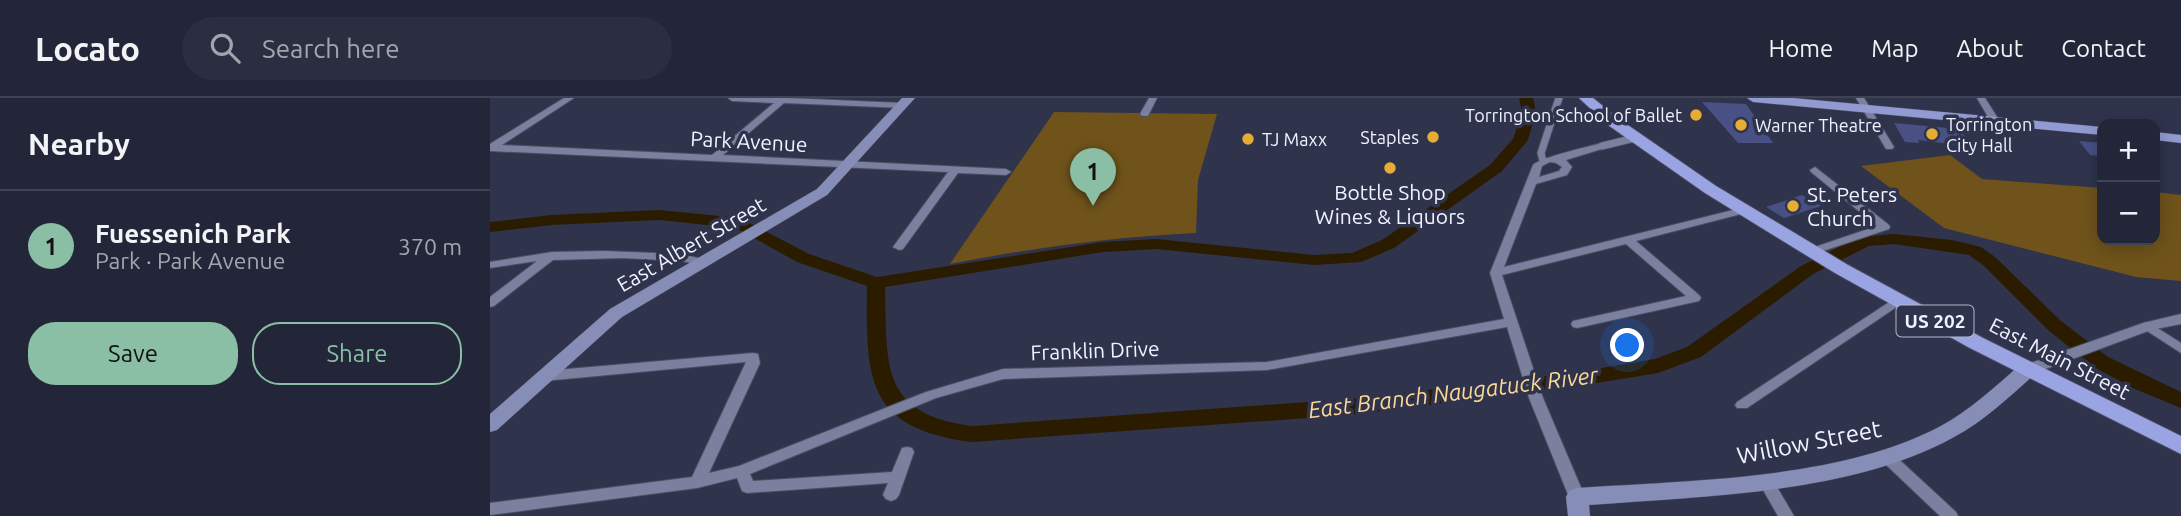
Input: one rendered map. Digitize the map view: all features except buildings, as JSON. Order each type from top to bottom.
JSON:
[{"type":"highway","name":"East Main Street","points":[[1586,98],[1592,107],[1595,104],[1635,138],[1741,211],[1812,253],[2027,370],[2181,446]]},
{"type":"main road","points":[[1753,98],[1862,103],[2097,130]]},
{"type":"main road","name":"East Albert Street","points":[[490,425],[616,313],[822,192],[906,102]]},
{"type":"main road","points":[[2160,137],[2181,139]]},
{"type":"main road","name":"Willow Street","points":[[1578,506],[1766,481],[1886,456],[1939,436],[1977,413],[2027,370]]},
{"type":"street","points":[[490,147],[570,98]]},
{"type":"street","points":[[732,98],[906,102]]},
{"type":"street","points":[[1145,114],[1153,98]]},
{"type":"street","points":[[1542,161],[1541,153],[1559,98]]},
{"type":"street","points":[[1981,98],[1994,120]]},
{"type":"street","points":[[713,159],[781,101]]},
{"type":"street","points":[[1862,103],[1888,147]]},
{"type":"street","points":[[1578,506],[1536,398],[1496,273],[1534,181],[1538,164],[1635,138]]},
{"type":"street","name":"Park Avenue","points":[[490,147],[1006,172]]},
{"type":"street","points":[[1534,181],[1567,170],[1565,164],[1555,160]]},
{"type":"street","points":[[900,247],[956,170]]},
{"type":"street","points":[[1812,253],[1885,227],[1815,170]]},
{"type":"street","points":[[1496,273],[1741,211]]},
{"type":"street","points":[[1577,324],[1695,298],[1627,239]]},
{"type":"street","points":[[490,303],[552,254]]},
{"type":"street","points":[[490,265],[552,254],[678,258],[703,262]]},
{"type":"street","points":[[1742,405],[1898,300]]},
{"type":"street","points":[[2027,370],[2148,326],[2181,319]]},
{"type":"street","name":"Franklin Drive","points":[[490,509],[697,482],[743,471],[931,395],[1003,374],[1267,366],[1510,322]]},
{"type":"street","points":[[2148,326],[2181,349]]},
{"type":"street","points":[[544,376],[753,356],[753,363],[697,482]]},
{"type":"street","points":[[891,495],[907,452]]},
{"type":"street","points":[[1886,456],[1950,516]]},
{"type":"street","points":[[743,471],[747,487],[898,477]]},
{"type":"street","points":[[1766,481],[1786,516]]},
{"type":"shaded area","points":[[1054,112],[1217,114],[1198,180],[1196,233],[1072,244],[950,264]]},
{"type":"shaded area","points":[[1950,155],[1982,179],[2097,188],[2097,245],[2160,245],[2160,193],[2181,195],[2181,281],[2136,277],[1944,228],[1861,166]]},
{"type":"waterway","points":[[876,283],[1103,247],[1156,244],[1314,260],[1355,258],[1388,244],[1496,168],[1520,140],[1529,112],[1526,98]]},
{"type":"waterway","points":[[490,227],[551,220],[659,215],[740,223],[803,258],[876,283]]},
{"type":"waterway","name":"East Branch Naugatuck River","points":[[876,283],[879,358],[890,397],[905,413],[926,424],[972,434],[1350,407],[1578,379],[1658,366],[1694,352],[1807,270],[1865,241],[1894,239],[1952,245],[1975,251],[1989,261],[2054,325],[2101,362],[2142,384],[2181,400]]},
{"type":"place","name":"Torrington School of Ballet","points":[[1696,115]]},
{"type":"place","name":"Warner Theatre","points":[[1741,125]]},
{"type":"place","name":"Torrington City Hall","points":[[1932,134]]},
{"type":"place","name":"Staples","points":[[1433,137]]},
{"type":"place","name":"TJ Maxx","points":[[1248,139]]},
{"type":"place","name":"Bottle Shop Wines & Liquors","points":[[1390,168]]},
{"type":"place","name":"Fuessenich Park","points":[[1093,206]]},
{"type":"place","name":"St. Peters Church","points":[[1793,206]]}]
